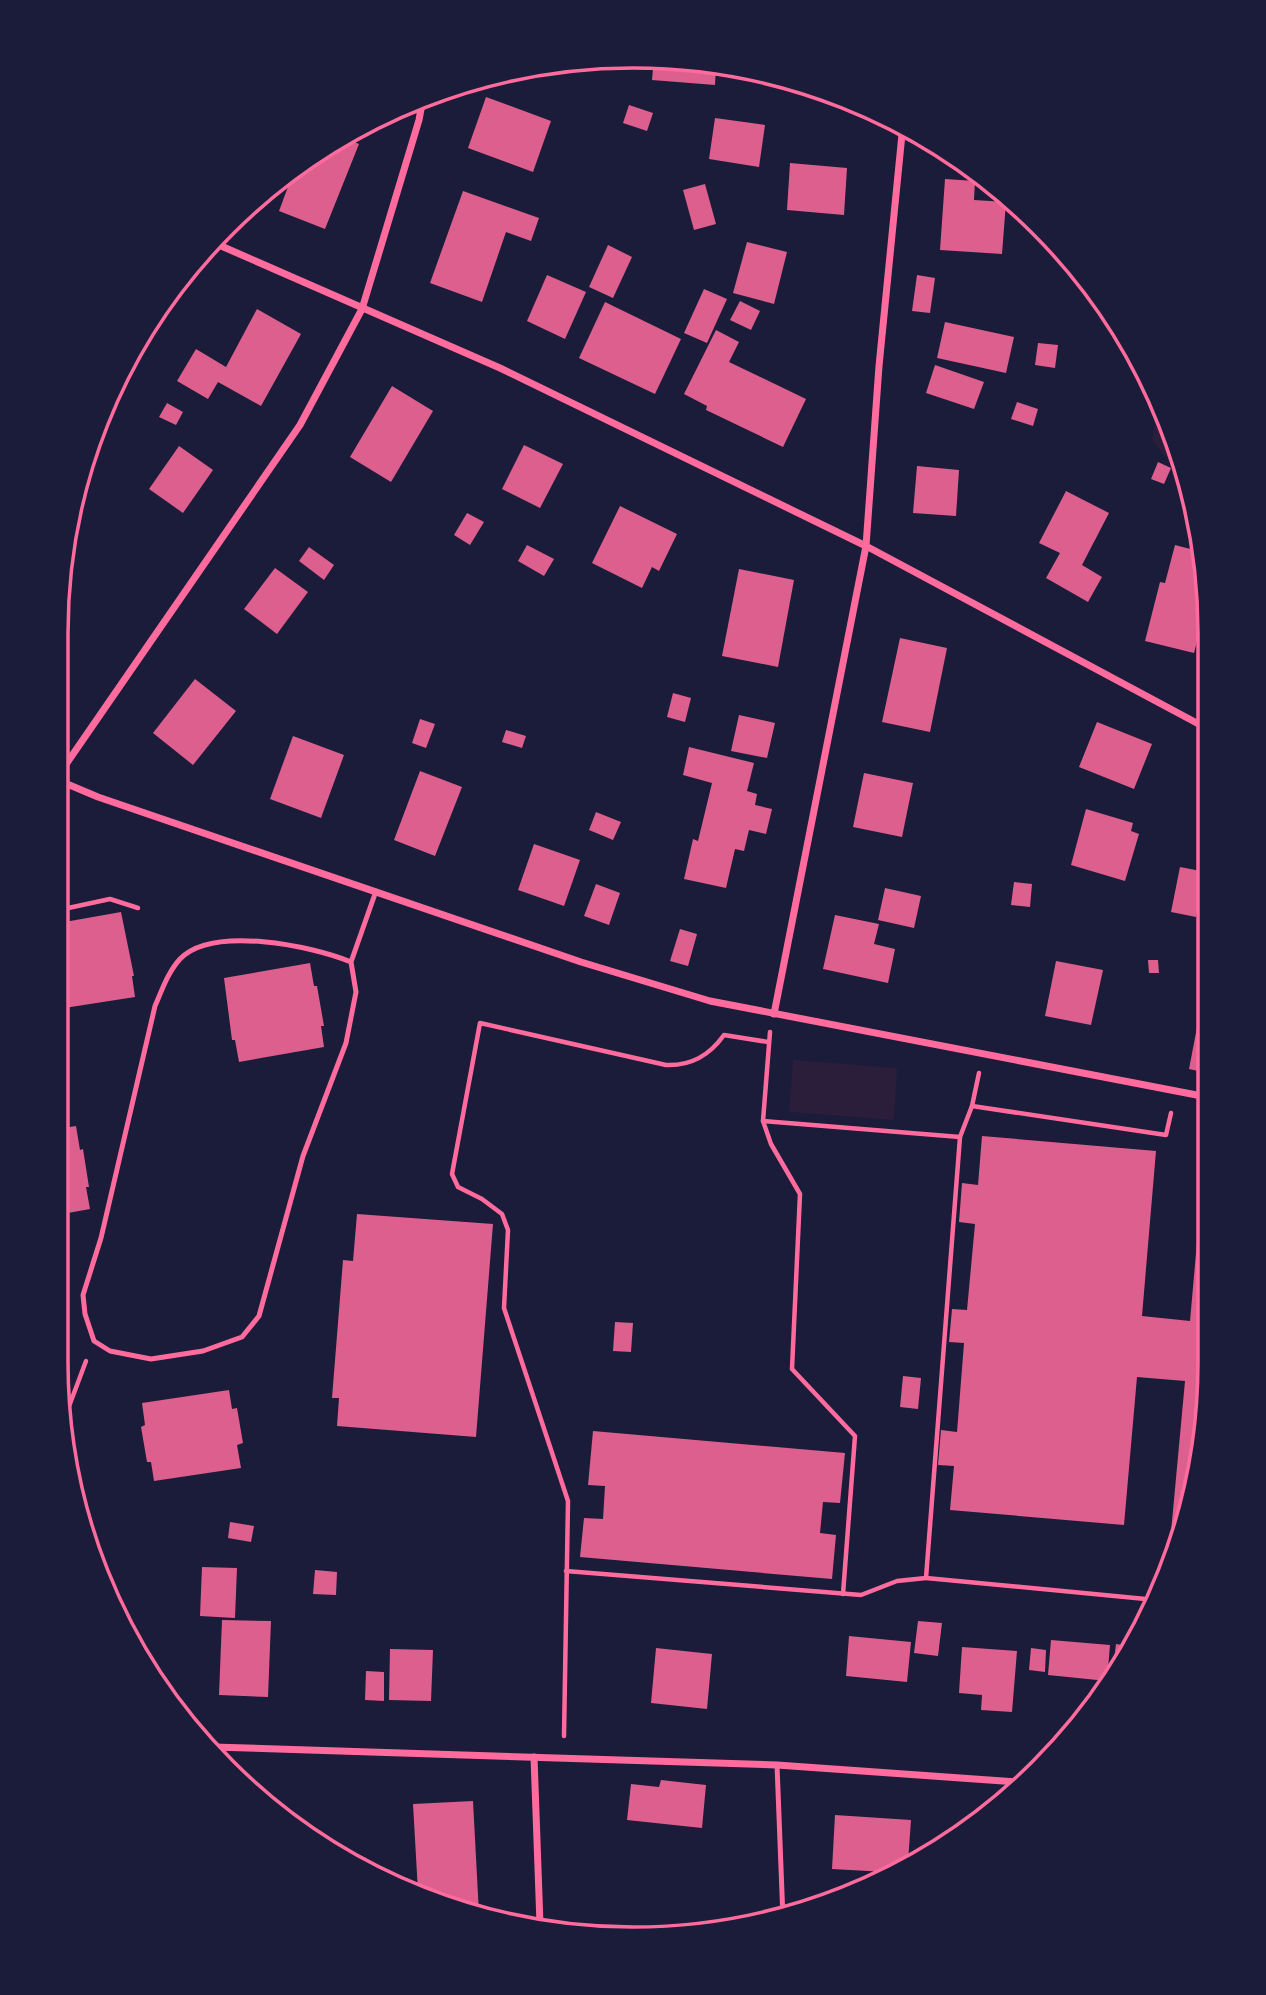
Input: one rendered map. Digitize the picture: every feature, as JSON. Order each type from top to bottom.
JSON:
[{"type":"street","points":[[68,761],[300,425],[362,309],[421,110]]},
{"type":"street","points":[[774,1014],[866,546],[879,366],[901,136]]},
{"type":"street","points":[[222,246],[500,368],[866,546],[1198,724]]},
{"type":"street","points":[[68,784],[97,797],[581,962],[710,1002],[1198,1095]]},
{"type":"street","points":[[220,1746],[777,1765],[1011,1782]]},
{"type":"street","points":[[534,1757],[540,1919]]},
{"type":"lane","points":[[351,962],[331,953],[307,948],[267,941],[235,941],[208,944],[181,957],[168,976],[155,1006],[101,1238],[83,1295],[85,1314],[94,1340],[110,1351],[152,1359],[203,1352],[242,1337],[259,1316],[303,1156],[346,1043],[356,992],[351,962],[376,891]]},
{"type":"lane","points":[[777,1765],[783,1907]]},
{"type":"path","points":[[68,908],[110,899],[138,908]]},
{"type":"path","points":[[774,1014],[768,1042],[763,1121],[771,1144],[800,1194],[792,1368],[855,1436],[844,1594]]},
{"type":"path","points":[[564,1758],[568,1501],[503,1308],[508,1230],[502,1214],[482,1199],[458,1187],[452,1174],[480,1023],[666,1065],[681,1065],[699,1059],[717,1045],[724,1035],[768,1042]]},
{"type":"path","points":[[926,1578],[960,1137],[972,1106],[982,1055]]},
{"type":"path","points":[[972,1106],[1166,1135],[1176,1091]]},
{"type":"path","points":[[763,1121],[960,1137]]},
{"type":"path","points":[[69,1402],[94,1340]]},
{"type":"path","points":[[566,1571],[861,1595],[897,1581],[926,1578],[1146,1599]]},
{"type":"shaded area","points":[[1156,419],[1172,464],[1152,440]]},
{"type":"shaded area","points":[[793,1060],[897,1068],[894,1120],[789,1112]]},
{"type":"building","points":[[653,69],[716,74],[715,85],[652,80]]},
{"type":"building","points":[[486,97],[551,121],[533,172],[468,148]]},
{"type":"building","points":[[629,105],[653,113],[647,131],[623,123]]},
{"type":"building","points":[[715,118],[765,125],[759,167],[709,159]]},
{"type":"building","points":[[351,144],[359,144],[325,229],[279,211],[289,185]]},
{"type":"building","points":[[790,163],[847,168],[844,215],[787,210]]},
{"type":"building","points":[[945,179],[971,181],[975,183],[974,200],[997,201],[1006,208],[1002,254],[940,250]]},
{"type":"building","points":[[705,184],[716,224],[694,230],[683,190]]},
{"type":"building","points":[[463,191],[539,218],[531,241],[506,232],[482,302],[430,283]]},
{"type":"building","points":[[747,242],[787,252],[774,304],[733,293]]},
{"type":"building","points":[[608,245],[632,257],[613,298],[589,287]]},
{"type":"building","points":[[547,275],[586,292],[565,339],[527,321]]},
{"type":"building","points":[[917,275],[935,278],[930,313],[912,311]]},
{"type":"building","points":[[704,289],[727,299],[707,343],[684,333]]},
{"type":"building","points":[[740,301],[760,311],[751,330],[730,320]]},
{"type":"building","points":[[605,302],[681,339],[655,394],[579,358]]},
{"type":"building","points":[[257,309],[301,334],[261,406],[218,382],[208,399],[177,381],[196,349],[226,367]]},
{"type":"building","points":[[945,322],[1014,337],[1006,373],[937,358]]},
{"type":"building","points":[[716,330],[739,342],[729,362],[806,399],[783,447],[706,410],[707,406],[684,394]]},
{"type":"building","points":[[1038,343],[1058,345],[1055,368],[1035,365]]},
{"type":"building","points":[[935,365],[984,382],[974,409],[926,393]]},
{"type":"building","points":[[392,386],[433,411],[391,482],[350,457]]},
{"type":"building","points":[[1017,402],[1038,409],[1033,426],[1011,419]]},
{"type":"building","points":[[167,403],[183,412],[176,425],[159,417]]},
{"type":"building","points":[[524,445],[563,464],[540,508],[502,489]]},
{"type":"building","points":[[179,446],[213,470],[183,513],[149,489]]},
{"type":"building","points":[[1158,462],[1171,468],[1164,484],[1151,479]]},
{"type":"building","points":[[917,466],[959,470],[956,516],[913,513]]},
{"type":"building","points":[[1066,491],[1109,513],[1082,565],[1102,577],[1088,602],[1046,578],[1060,553],[1039,543]]},
{"type":"building","points":[[620,506],[677,534],[659,571],[652,567],[642,588],[592,563]]},
{"type":"building","points":[[467,513],[484,522],[470,545],[454,535]]},
{"type":"building","points":[[527,545],[554,559],[544,576],[518,561]]},
{"type":"building","points":[[1175,545],[1191,549],[1198,633],[1194,653],[1145,641],[1160,582],[1165,583]]},
{"type":"building","points":[[309,547],[334,565],[324,580],[299,561]]},
{"type":"building","points":[[275,568],[308,592],[277,634],[244,609]]},
{"type":"building","points":[[739,569],[794,580],[778,667],[722,656]]},
{"type":"building","points":[[900,638],[947,648],[930,732],[882,722]]},
{"type":"building","points":[[195,679],[236,711],[193,765],[153,733]]},
{"type":"building","points":[[673,693],[691,698],[685,722],[667,717]]},
{"type":"building","points":[[739,715],[775,723],[767,758],[731,751]]},
{"type":"building","points":[[420,719],[435,724],[426,748],[412,743]]},
{"type":"building","points":[[1097,722],[1152,744],[1134,789],[1079,767]]},
{"type":"building","points":[[506,730],[526,736],[522,748],[502,742]]},
{"type":"building","points":[[293,736],[344,755],[321,818],[270,799]]},
{"type":"building","points":[[689,747],[754,763],[747,791],[757,794],[755,805],[772,809],[766,834],[749,830],[744,851],[735,849],[726,888],[684,879],[693,839],[698,841],[712,783],[683,775]]},
{"type":"building","points":[[420,771],[462,787],[435,856],[394,840]]},
{"type":"building","points":[[864,773],[913,783],[902,837],[853,827]]},
{"type":"building","points":[[1086,809],[1133,823],[1131,831],[1139,834],[1125,881],[1071,865]]},
{"type":"building","points":[[596,812],[621,822],[613,840],[589,830]]},
{"type":"building","points":[[534,844],[580,860],[564,906],[518,890]]},
{"type":"building","points":[[1180,867],[1198,870],[1196,917],[1171,912]]},
{"type":"building","points":[[1014,882],[1032,884],[1030,907],[1011,905]]},
{"type":"building","points":[[596,884],[620,893],[609,925],[584,916]]},
{"type":"building","points":[[885,888],[921,896],[914,928],[878,920]]},
{"type":"building","points":[[121,912],[134,976],[135,997],[68,1007],[68,921]]},
{"type":"building","points":[[835,915],[879,924],[874,944],[895,949],[888,983],[823,969]]},
{"type":"building","points":[[680,929],[697,934],[688,966],[670,961]]},
{"type":"building","points":[[1148,960],[1158,960],[1159,973],[1149,973]]},
{"type":"building","points":[[1056,961],[1103,970],[1091,1025],[1045,1016]]},
{"type":"building","points":[[310,963],[324,1026],[321,1026],[324,1047],[239,1062],[235,1040],[232,1040],[224,978]]},
{"type":"building","points":[[1198,1022],[1198,1071],[1189,1069]]},
{"type":"building","points":[[76,1126],[80,1150],[83,1149],[90,1209],[68,1213],[68,1127]]},
{"type":"building","points":[[982,1136],[1156,1151],[1142,1316],[1190,1321],[1198,1231],[1197,1399],[1187,1472],[1172,1532],[1185,1381],[1137,1377],[1124,1525],[950,1510],[954,1466],[938,1465],[941,1430],[957,1432],[964,1343],[949,1342],[952,1309],[967,1310],[975,1224],[959,1222],[962,1183],[978,1185]]},
{"type":"building","points":[[357,1214],[493,1224],[476,1437],[337,1426],[339,1398],[332,1398],[343,1260],[353,1261]]},
{"type":"building","points":[[615,1322],[633,1323],[631,1352],[613,1351]]},
{"type":"building","points":[[903,1376],[921,1378],[918,1409],[900,1407]]},
{"type":"building","points":[[229,1390],[232,1409],[237,1408],[243,1443],[237,1445],[241,1468],[154,1481],[151,1462],[147,1462],[141,1427],[145,1425],[142,1403]]},
{"type":"building","points":[[593,1431],[845,1453],[840,1503],[823,1502],[820,1533],[836,1535],[832,1579],[580,1557],[584,1518],[603,1519],[605,1486],[588,1485]]},
{"type":"building","points":[[230,1522],[254,1526],[251,1542],[228,1538]]},
{"type":"building","points":[[202,1567],[237,1568],[235,1618],[200,1616]]},
{"type":"building","points":[[315,1570],[337,1572],[336,1595],[313,1594]]},
{"type":"building","points":[[222,1620],[271,1621],[268,1697],[219,1695]]},
{"type":"building","points":[[918,1621],[942,1623],[938,1656],[914,1653]]},
{"type":"building","points":[[849,1636],[911,1642],[907,1682],[846,1676]]},
{"type":"building","points":[[1051,1640],[1110,1645],[1108,1667],[1100,1680],[1048,1675]]},
{"type":"building","points":[[1116,1644],[1122,1645],[1114,1657]]},
{"type":"building","points":[[962,1647],[1017,1651],[1012,1712],[981,1710],[982,1695],[959,1693]]},
{"type":"building","points":[[656,1648],[712,1654],[707,1709],[651,1703]]},
{"type":"building","points":[[1031,1648],[1046,1650],[1045,1672],[1029,1670]]},
{"type":"building","points":[[390,1649],[433,1650],[431,1701],[389,1700]]},
{"type":"building","points":[[366,1671],[384,1672],[384,1701],[365,1700]]},
{"type":"building","points":[[661,1780],[706,1785],[702,1828],[627,1820],[631,1784],[659,1787]]},
{"type":"building","points":[[473,1801],[479,1905],[418,1884],[413,1804]]},
{"type":"building","points":[[835,1815],[911,1820],[909,1855],[877,1872],[832,1869]]}]
